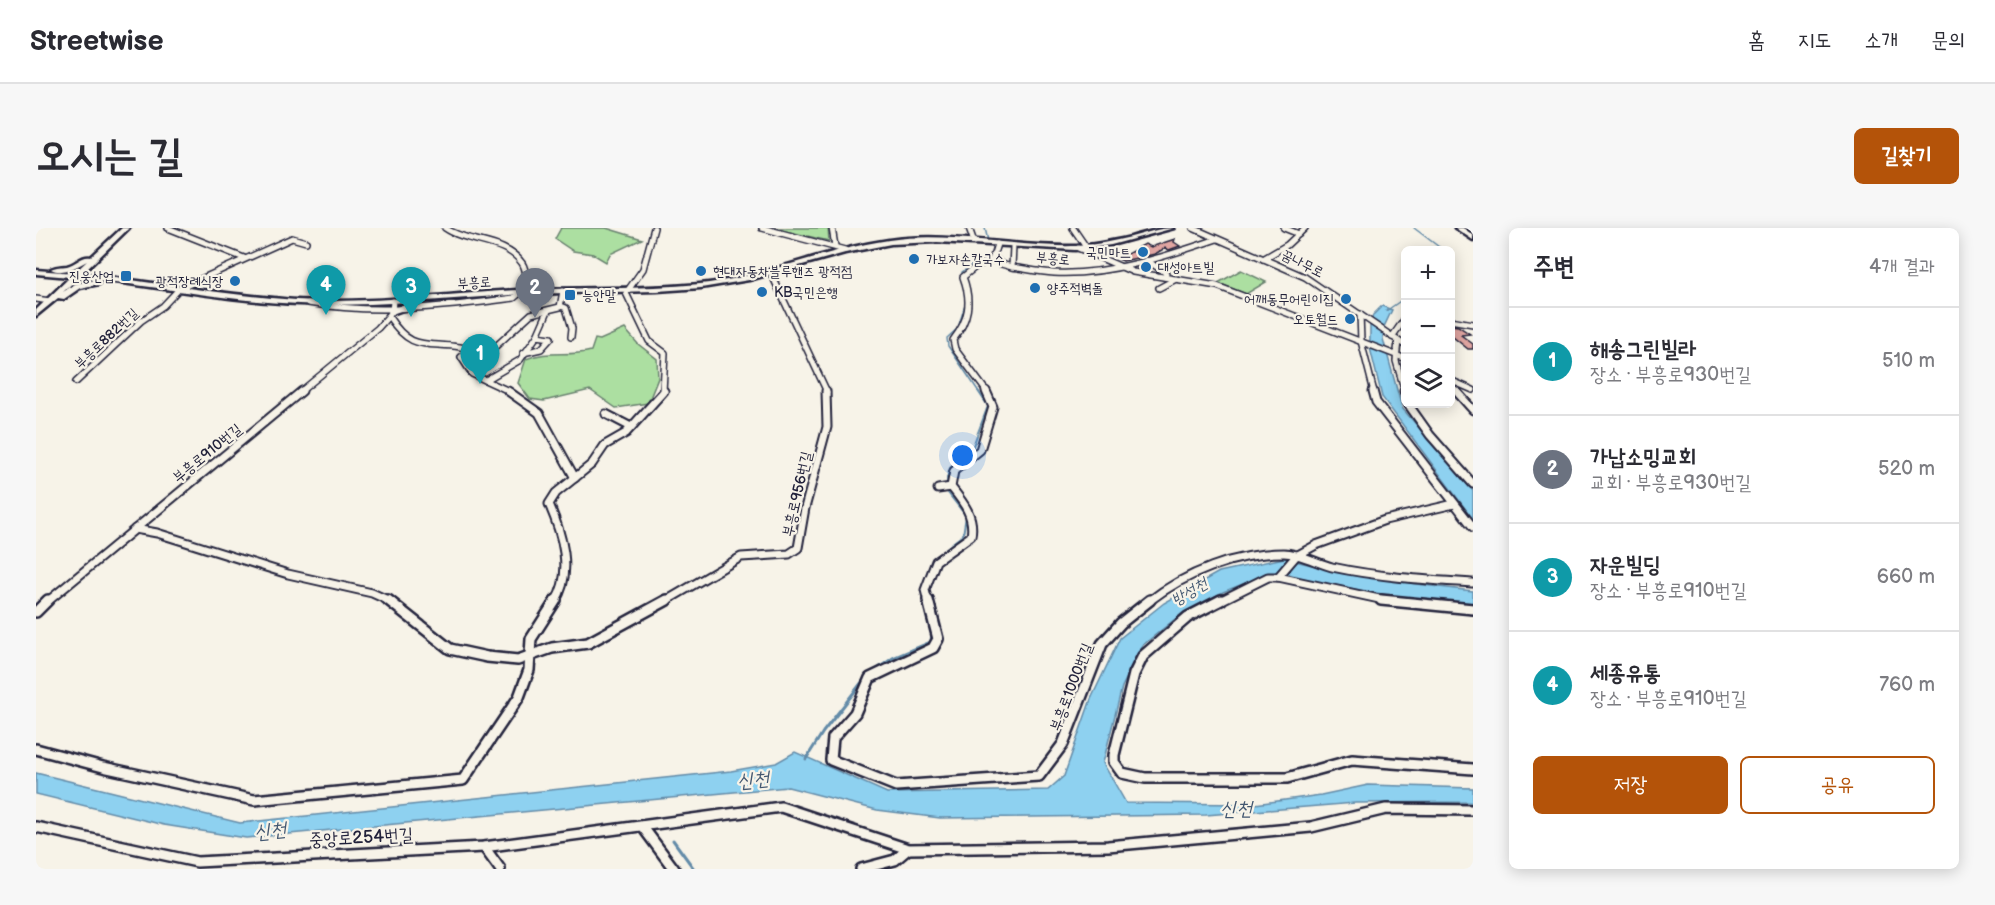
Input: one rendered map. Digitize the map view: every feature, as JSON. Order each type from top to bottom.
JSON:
[{"type":"main road","name":"부흥로","points":[[36,273],[306,302],[393,300],[521,292],[704,286],[732,283],[845,250],[907,241],[1082,247],[1171,228]]},
{"type":"main road","points":[[1460,229],[1473,238]]},
{"type":"main road","points":[[36,314],[124,230]]},
{"type":"main road","points":[[36,273],[69,268],[81,263],[124,230]]},
{"type":"main road","points":[[99,256],[94,264],[94,271],[142,280],[154,286]]},
{"type":"main road","points":[[36,273],[54,283],[51,299]]},
{"type":"main road","points":[[92,278],[114,276]]},
{"type":"main road","points":[[36,319],[78,286],[90,282],[125,283]]},
{"type":"main road","points":[[391,314],[412,304],[506,293],[525,288],[532,283]]},
{"type":"street","points":[[168,228],[244,258]]},
{"type":"street","points":[[445,228],[456,236],[494,244],[509,251],[524,265],[538,292]]},
{"type":"street","points":[[36,748],[103,767],[254,800],[463,780],[506,722],[529,669],[530,640],[538,624],[559,595],[564,581],[563,545],[559,526],[549,504],[556,493],[592,464],[604,445],[626,434],[664,391],[663,358],[665,353],[663,349],[649,341],[626,293],[643,269],[654,228]]},
{"type":"street","points":[[762,228],[845,250]]},
{"type":"street","points":[[832,228],[835,246]]},
{"type":"street","points":[[969,228],[974,242]]},
{"type":"street","points":[[1073,228],[1082,247],[1115,266],[1216,286],[1401,357]]},
{"type":"street","name":"꿈나무로","points":[[1193,228],[1305,277],[1394,338]]},
{"type":"street","points":[[1284,228],[1299,234]]},
{"type":"street","points":[[1263,259],[1305,228]]},
{"type":"street","points":[[179,289],[292,237],[306,242]]},
{"type":"street","name":"부흥로","points":[[1012,267],[1071,274],[1170,255],[1217,238]]},
{"type":"street","points":[[938,489],[951,487],[954,471],[980,450],[993,407],[989,395],[955,349],[953,340],[965,327],[971,300],[963,277],[978,265],[992,260],[997,244]]},
{"type":"street","points":[[994,256],[1001,264],[1012,267],[1013,246]]},
{"type":"street","points":[[1146,260],[1166,273],[1165,277]]},
{"type":"street","name":"부흥로956번길","points":[[135,529],[157,533],[288,574],[372,593],[392,602],[436,640],[450,649],[487,657],[518,660],[552,648],[588,643],[666,602],[741,557],[789,554],[798,548],[827,428],[827,393],[771,273]]},
{"type":"street","points":[[1159,288],[1176,279]]},
{"type":"street","name":"부흥로882번길","points":[[76,382],[141,321],[163,306],[179,289]]},
{"type":"street","points":[[561,306],[563,291]]},
{"type":"street","points":[[306,302],[353,311],[391,314],[514,298],[521,292]]},
{"type":"street","points":[[36,299],[51,299]]},
{"type":"street","points":[[393,300],[391,314],[403,337],[412,344],[465,348],[480,353],[488,352],[534,312],[561,306],[566,308],[572,328],[571,337]]},
{"type":"street","points":[[486,380],[515,365],[537,336],[548,310]]},
{"type":"street","name":"부흥로910번길","points":[[36,612],[279,412],[391,314]]},
{"type":"street","points":[[1362,315],[1364,342],[1376,402],[1473,527]]},
{"type":"street","points":[[1455,321],[1473,324]]},
{"type":"street","points":[[1401,323],[1397,327],[1394,338],[1395,354],[1401,377]]},
{"type":"street","points":[[523,353],[541,349],[551,338],[537,336]]},
{"type":"street","points":[[1394,338],[1401,343]]},
{"type":"street","points":[[471,350],[461,357],[472,374],[514,394],[538,413],[575,478]]},
{"type":"street","points":[[1455,384],[1473,390]]},
{"type":"street","points":[[1455,388],[1473,410]]},
{"type":"street","points":[[1411,408],[1430,435],[1473,484]]},
{"type":"street","points":[[606,414],[617,422],[631,427]]},
{"type":"street","name":"부흥로1000번길","points":[[951,487],[967,507],[973,527],[971,536],[936,561],[925,590],[938,639],[933,648],[870,678],[855,713],[833,738],[831,759],[896,786],[1039,776],[1063,744],[1102,644],[1121,623],[1170,585],[1200,571],[1252,556],[1286,553],[1333,567],[1382,575],[1473,583]]},
{"type":"street","name":"부흥로1000번길","points":[[1278,577],[1296,556],[1316,545],[1385,520],[1454,504]]},
{"type":"street","points":[[1473,609],[1384,601],[1278,577],[1268,578],[1188,617],[1143,656],[1134,674],[1114,755],[1114,762],[1122,772],[1145,778],[1287,778],[1352,760],[1473,769]]},
{"type":"street","name":"중앙로254번길","points":[[36,827],[196,865],[484,847],[781,807],[908,849]]},
{"type":"street","points":[[861,869],[895,860],[908,849],[1108,846],[1311,827],[1386,809],[1473,810]]},
{"type":"street","points":[[642,826],[674,869]]},
{"type":"street","points":[[484,847],[500,869]]},
{"type":"green space","points":[[561,228],[606,228],[642,239],[610,254],[606,262],[593,254],[573,251],[555,239]]},
{"type":"green space","points":[[772,228],[828,228],[829,241]]},
{"type":"green space","points":[[1241,270],[1266,282],[1246,294],[1218,283]]},
{"type":"green space","points":[[625,329],[638,344],[657,359],[658,378],[648,403],[616,408],[590,390],[544,401],[530,399],[518,383],[526,359],[542,355],[591,351],[595,339],[600,340]]},
{"type":"water","points":[[1382,306],[1392,310],[1383,329],[1383,339],[1401,408],[1473,491],[1473,519],[1382,397],[1370,348],[1370,326],[1373,315]]},
{"type":"water","name":"신천","points":[[1284,558],[1378,578],[1473,591],[1473,605],[1403,598],[1270,573],[1223,592],[1184,612],[1143,645],[1122,687],[1103,763],[1126,803],[1255,804],[1321,795],[1368,785],[1473,788],[1473,802],[1355,803],[1206,815],[940,818],[877,810],[788,787],[246,838],[164,825],[36,794],[36,773],[240,823],[731,771],[776,763],[795,752],[887,793],[1048,790],[1064,776],[1091,699],[1120,638],[1164,603],[1219,572]]},
{"type":"building","name":"국민마트","points":[[1175,239],[1174,242],[1180,246],[1169,250],[1165,248],[1155,254],[1123,261],[1118,259],[1145,244],[1151,247]]},
{"type":"building","points":[[1455,326],[1470,334],[1461,335],[1473,344],[1473,349],[1468,349],[1455,339]]},
{"type":"waterway","points":[[985,228],[988,241]]},
{"type":"waterway","name":"방성천","points":[[1414,228],[1438,246]]},
{"type":"waterway","points":[[962,276],[962,272],[974,263],[985,260]]},
{"type":"waterway","name":"방성천","points":[[1386,311],[1402,300]]},
{"type":"waterway","points":[[966,302],[958,328],[947,338],[948,346],[979,392]]},
{"type":"waterway","points":[[922,589],[928,572],[937,558],[963,535],[966,516],[948,493],[947,478],[950,468],[971,451],[988,406],[978,391]]},
{"type":"waterway","points":[[873,672],[893,658],[931,642],[932,632]]},
{"type":"waterway","points":[[806,759],[823,732],[866,677]]},
{"type":"waterway","points":[[673,840],[694,869]]},
{"type":"place","name":"국민마트","points":[[1143,252]]},
{"type":"place","name":"가보자손칼국수","points":[[914,259]]},
{"type":"place","name":"대성아트빌","points":[[1146,267]]},
{"type":"place","name":"현대자동차블루핸즈 광적점","points":[[701,271]]},
{"type":"place","name":"진웅산업","points":[[126,276]]},
{"type":"place","name":"광적장례식장","points":[[235,281]]},
{"type":"place","name":"양주적벽돌","points":[[1035,288]]},
{"type":"place","name":"KB국민은행","points":[[762,292]]},
{"type":"place","name":"능안말","points":[[570,295]]},
{"type":"place","name":"어깨동무어린이집","points":[[1346,299]]},
{"type":"place","name":"세종유통","points":[[326,315]]},
{"type":"place","name":"자운빌딩","points":[[411,317]]},
{"type":"place","name":"가납소밍교회","points":[[535,318]]},
{"type":"place","name":"오토월드","points":[[1350,319]]},
{"type":"place","name":"해송그린빌라","points":[[480,384]]}]
